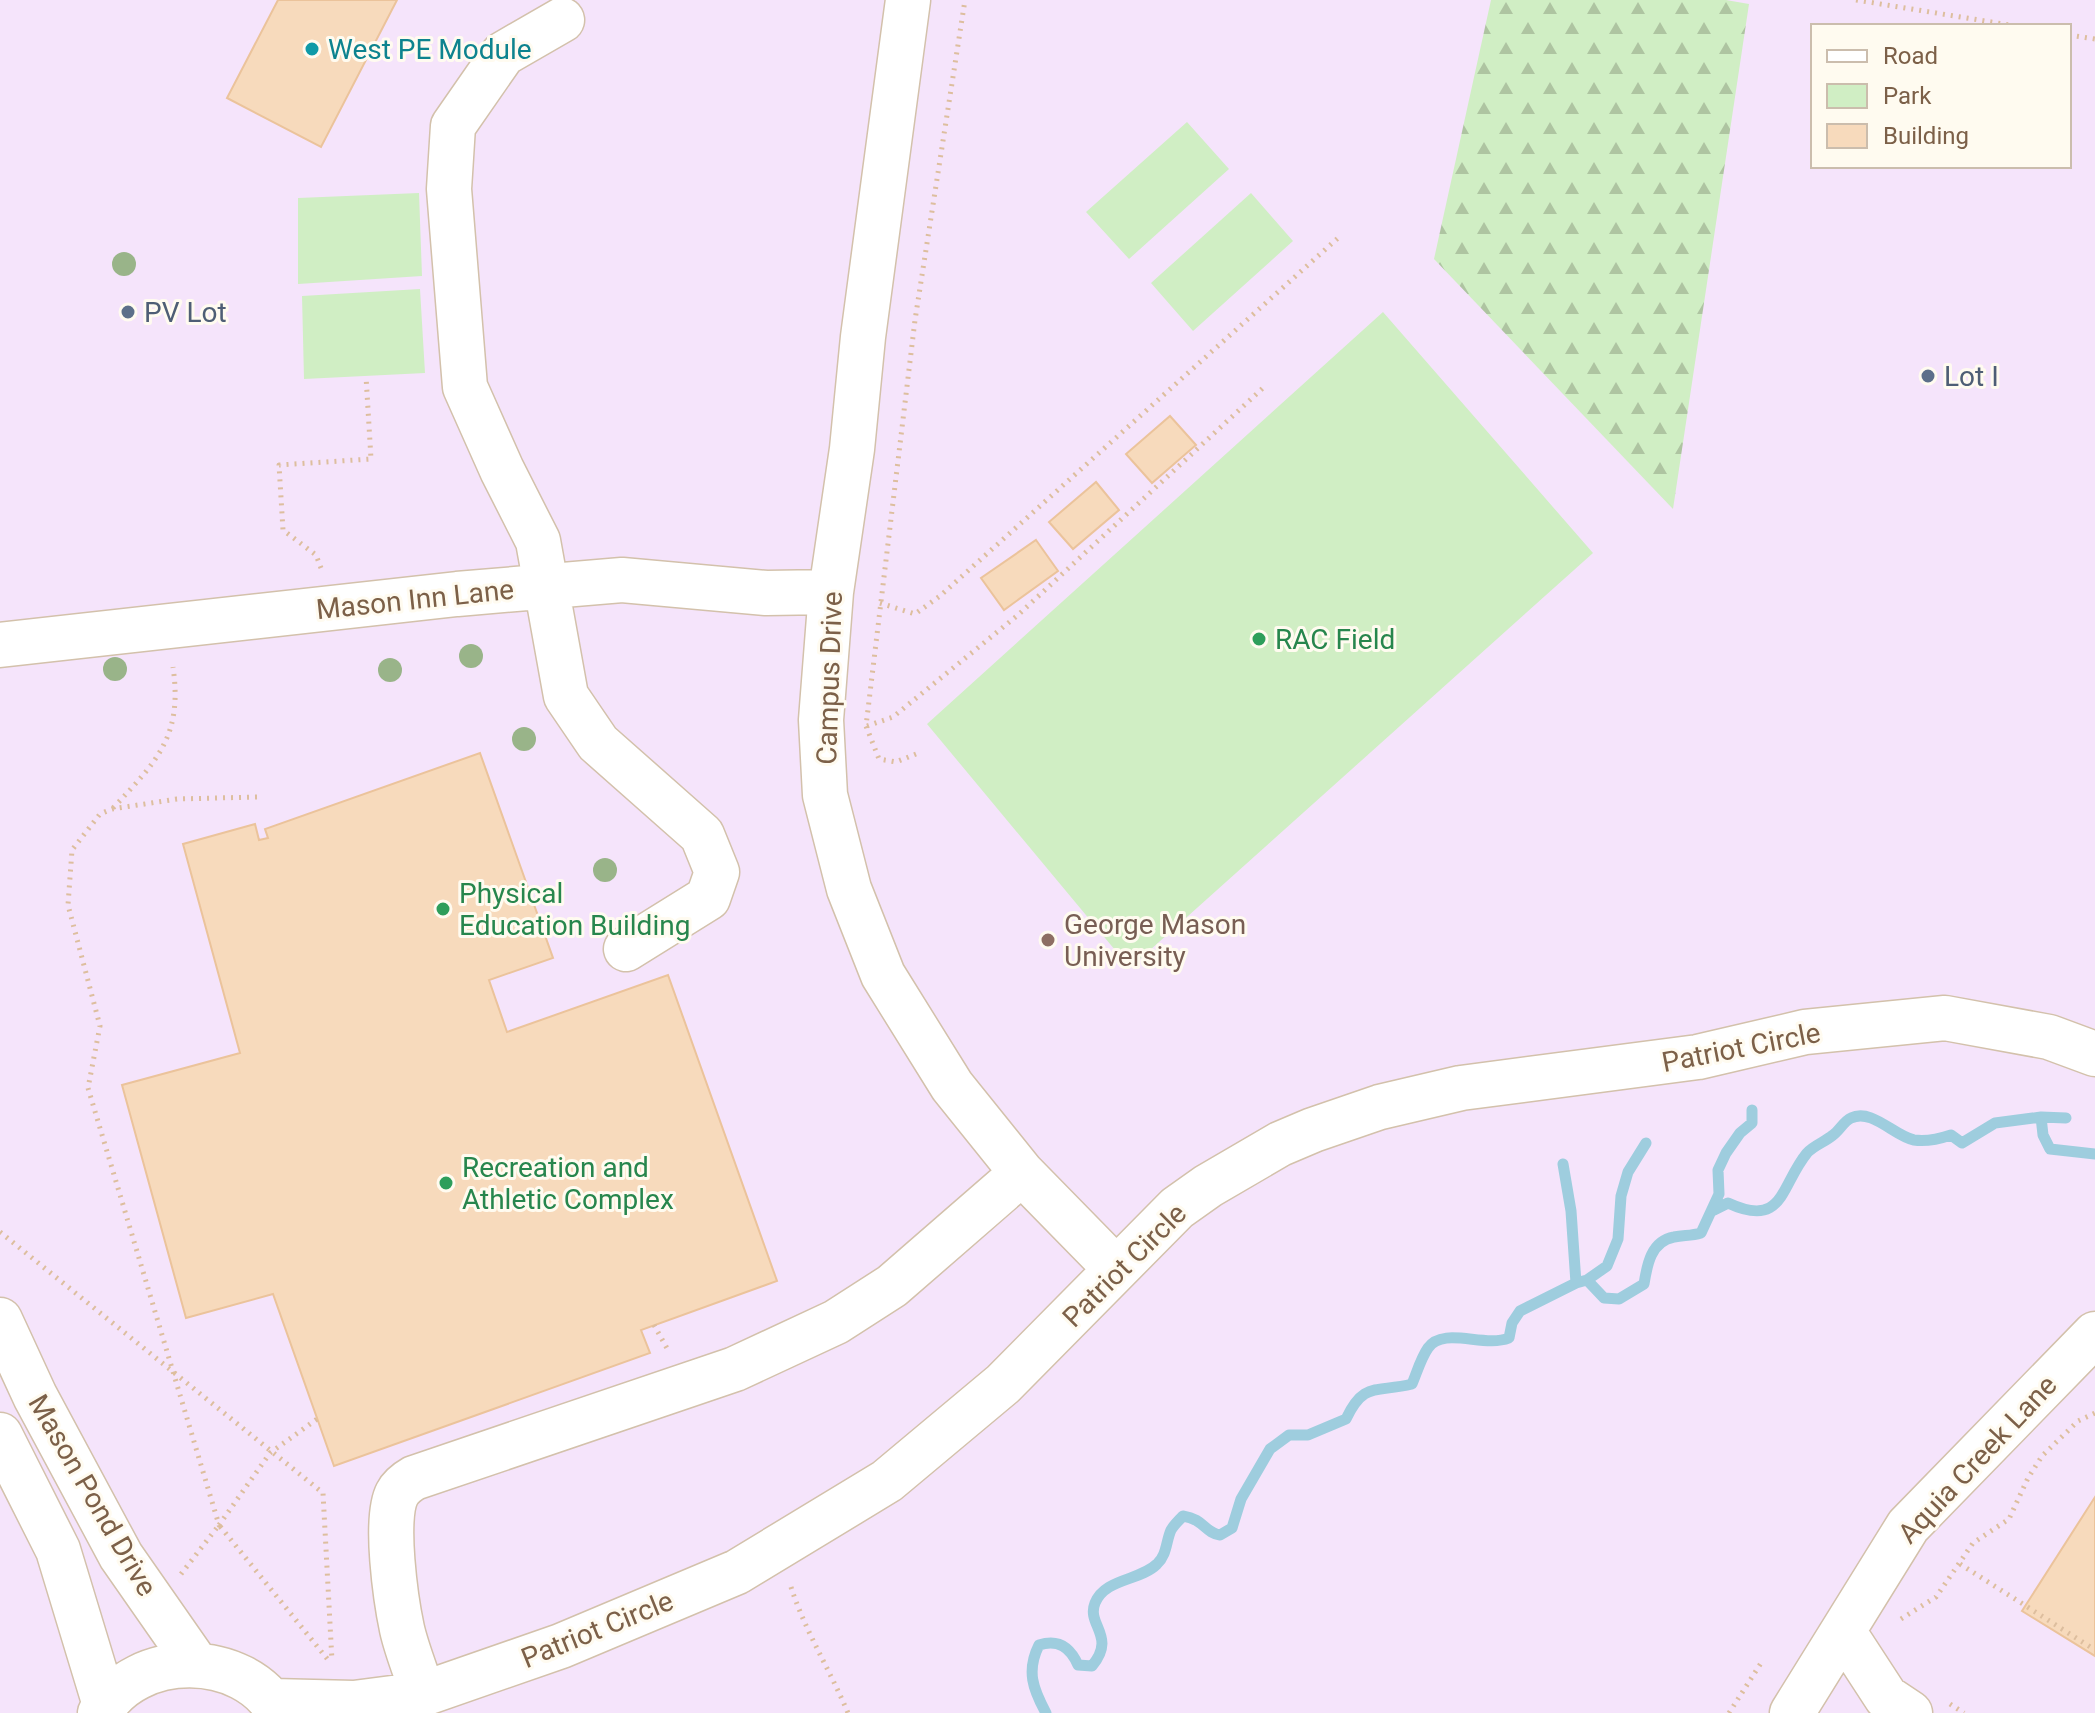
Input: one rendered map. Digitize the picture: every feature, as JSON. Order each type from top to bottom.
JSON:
[{"type":"street","name":"Campus Drive","points":[[908,0],[831,592],[821,720],[825,795],[849,889],[883,975],[952,1086],[1022,1173],[1116,1269]]},
{"type":"street","points":[[562,20],[503,54],[453,126],[449,189],[465,387],[538,541],[566,696],[598,743],[702,835],[717,872],[708,898],[626,949]]},
{"type":"street","name":"Mason Inn Lane","points":[[0,645],[546,585],[622,580],[766,593],[831,592]]},
{"type":"street","name":"Patriot Circle","points":[[102,1709],[130,1681],[162,1667],[197,1665],[233,1671],[259,1688],[276,1707],[409,1703],[561,1646],[723,1579],[887,1481],[1033,1356],[1177,1208],[1280,1144],[1380,1107],[1461,1088],[1698,1057],[1805,1032],[1945,1018],[2049,1037],[2095,1054]]},
{"type":"street","points":[[409,1703],[394,1576],[392,1511],[396,1496],[404,1484],[735,1369],[836,1322],[892,1286],[1022,1173]]},
{"type":"street","name":"Mason Pond Drive","points":[[0,1320],[35,1396],[121,1556],[197,1665]]},
{"type":"street","name":"Aquia Creek Lane","points":[[1792,1713],[1908,1526],[2095,1334]]},
{"type":"street","name":"Mason Pond Drive","points":[[0,1435],[58,1550],[102,1709]]},
{"type":"street","points":[[1843,1631],[1886,1697],[1910,1713]]},
{"type":"path","points":[[916,754],[896,762],[879,759],[866,726],[915,320],[965,0]]},
{"type":"path","points":[[1856,0],[2004,24]]},
{"type":"path","points":[[2071,35],[2095,39]]},
{"type":"path","points":[[880,603],[915,614],[940,596],[1338,238]]},
{"type":"path","points":[[341,607],[329,589],[316,555],[283,530],[279,465],[371,459],[366,376]]},
{"type":"path","points":[[821,720],[866,726],[893,717],[1018,615],[1264,387]]},
{"type":"path","points":[[112,809],[150,769],[165,747],[174,719],[176,685],[164,626]]},
{"type":"path","points":[[0,1232],[174,1375],[270,1453],[323,1493],[333,1666],[219,1525],[174,1375],[88,1088],[100,1026],[68,905],[72,850],[100,814],[112,809],[177,799],[257,797]]},
{"type":"path","points":[[654,1325],[671,1354]]},
{"type":"path","points":[[1897,1622],[1936,1597],[1973,1543],[2009,1519],[2042,1456],[2078,1421],[2095,1413]]},
{"type":"path","points":[[175,1581],[270,1453],[317,1419]]},
{"type":"path","points":[[1960,1564],[2095,1650]]},
{"type":"path","points":[[789,1582],[798,1609],[848,1713]]},
{"type":"path","points":[[1729,1713],[1761,1663]]},
{"type":"shaded area","name":"George Mason University","points":[[0,0],[2095,0],[2095,1713],[0,1713]]},
{"type":"green space","points":[[1491,0],[1726,0],[1749,4],[1673,509],[1434,259]]},
{"type":"green space","points":[[1187,122],[1229,169],[1129,259],[1086,212]]},
{"type":"green space","points":[[419,193],[422,276],[298,284],[298,198]]},
{"type":"green space","points":[[1251,193],[1293,241],[1193,331],[1151,283]]},
{"type":"green space","points":[[420,289],[425,373],[304,379],[302,296]]},
{"type":"green space","name":"RAC Field","points":[[1383,312],[1593,553],[1130,968],[927,724]]},
{"type":"building","name":"West PE Module","points":[[278,0],[397,0],[321,147],[227,98]]},
{"type":"building","points":[[1170,416],[1196,445],[1152,483],[1126,454]]},
{"type":"building","points":[[1096,482],[1119,510],[1073,549],[1049,522]]},
{"type":"building","points":[[1036,540],[1058,571],[1004,610],[981,578]]},
{"type":"building","name":"Recreation and Athletic Complex","points":[[480,753],[553,958],[489,980],[507,1032],[668,975],[777,1281],[641,1330],[650,1353],[334,1466],[273,1294],[186,1318],[122,1085],[240,1053],[183,844],[255,824],[259,840],[268,838],[265,829]]},
{"type":"building","points":[[2095,1497],[2095,1656],[2022,1611]]},
{"type":"waterway","points":[[1587,1280],[1604,1298],[1619,1299],[1644,1284],[1649,1262],[1660,1243],[1674,1237],[1701,1233],[1719,1194],[1718,1170],[1740,1133],[1752,1123],[1752,1110]]},
{"type":"waterway","points":[[1714,1210],[1728,1203],[1746,1210],[1760,1211],[1770,1207],[1785,1190],[1807,1153],[1827,1140],[1848,1119],[1859,1116],[1875,1120],[1914,1140],[1933,1140],[1951,1135],[1962,1143],[1995,1123],[2041,1117],[2066,1118]]},
{"type":"waterway","points":[[2041,1117],[2043,1135],[2050,1149],[2095,1154]]},
{"type":"waterway","points":[[1046,1713],[1032,1672],[1039,1645],[1058,1644],[1071,1653],[1078,1665],[1092,1666],[1102,1647],[1094,1618],[1095,1603],[1107,1589],[1157,1564],[1165,1552],[1171,1530],[1183,1516],[1220,1535],[1232,1528],[1241,1499],[1270,1449],[1289,1435],[1308,1435],[1346,1419],[1359,1399],[1372,1391],[1412,1384],[1428,1348],[1435,1342],[1454,1338],[1488,1341],[1509,1338],[1512,1323],[1520,1311],[1587,1280],[1607,1266],[1618,1239],[1621,1196],[1628,1172],[1646,1143]]},
{"type":"waterway","points":[[1563,1164],[1571,1211],[1576,1283]]},
{"type":"place","name":"West PE Module","points":[[312,49]]},
{"type":"place","name":"PV Lot","points":[[128,312]]},
{"type":"place","name":"Lot I","points":[[1928,376]]},
{"type":"place","name":"RAC Field","points":[[1259,639]]},
{"type":"place","name":"Physical Education Building","points":[[443,909]]},
{"type":"place","name":"George Mason University","points":[[1048,940]]},
{"type":"place","name":"Recreation and Athletic Complex","points":[[446,1183]]}]
